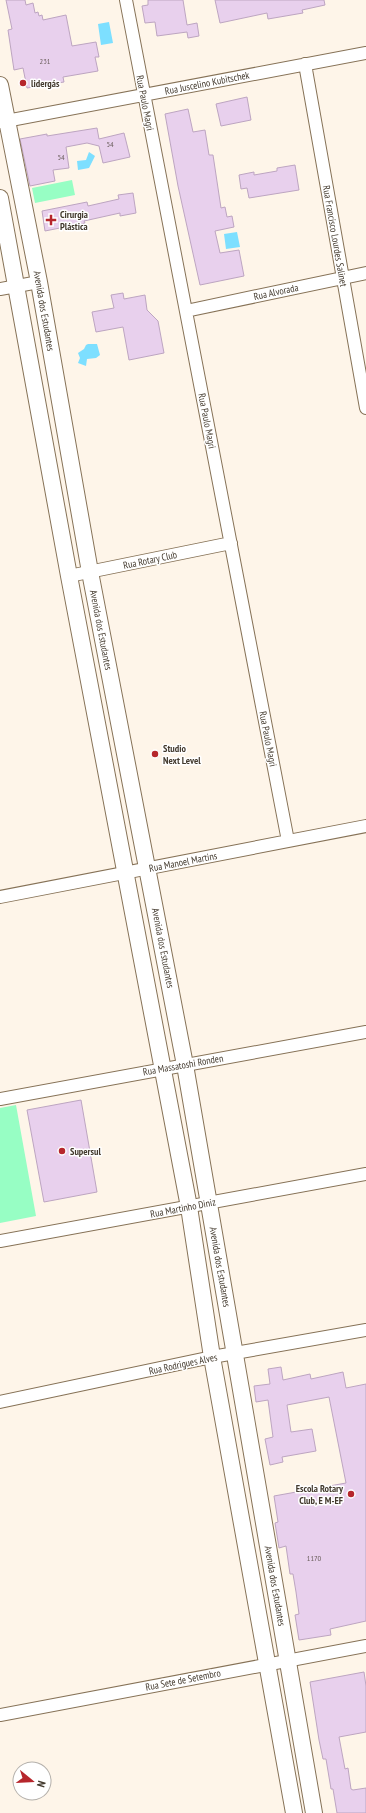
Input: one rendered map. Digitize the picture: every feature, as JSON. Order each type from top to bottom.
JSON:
[{"type":"street","name":"Rua Paulo Magri","points":[[126,0],[288,841]]},
{"type":"street","name":"Rua Juscelino Kubitschek","points":[[4,121],[366,53]]},
{"type":"street","name":"Rua Francisco Lourdes Salinet","points":[[305,64],[342,278],[366,404]]},
{"type":"street","name":"Avenida dos Estudantes","points":[[0,85],[4,121],[39,282],[90,572],[185,1065],[314,1813]]},
{"type":"street","name":"Avenida dos Estudantes","points":[[0,198],[69,576],[189,1206],[212,1357],[294,1813]]},
{"type":"street","name":"Rua Alvorada","points":[[186,311],[366,273]]},
{"type":"street","points":[[0,289],[39,282]]},
{"type":"street","name":"Rua Rotary Club","points":[[69,576],[231,543]]},
{"type":"street","points":[[98,728],[119,724]]},
{"type":"street","name":"Rua Manoel Martins","points":[[0,897],[366,826]]},
{"type":"street","name":"Rua Massatoshi Ronden","points":[[0,1099],[366,1032]]},
{"type":"street","name":"Rua Martinho Diniz","points":[[0,1241],[366,1174]]},
{"type":"street","name":"Rua Rodrigues Alves","points":[[0,1402],[212,1357],[366,1330]]},
{"type":"street","points":[[233,1473],[255,1468]]},
{"type":"street","points":[[249,1565],[270,1561]]},
{"type":"street","name":"Rua Sete de Setembro","points":[[0,1715],[366,1646]]},
{"type":"street","points":[[288,1779],[308,1776]]},
{"type":"green space","points":[[72,180],[75,195],[35,203],[32,188]]},
{"type":"green space","points":[[16,1105],[36,1216],[0,1223],[0,1108]]},
{"type":"water","points":[[109,22],[113,43],[101,45],[98,24]]},
{"type":"water","points":[[89,152],[95,156],[89,168],[78,170],[77,161],[86,160]]},
{"type":"water","points":[[237,232],[240,247],[226,249],[224,234]]},
{"type":"water","points":[[88,344],[97,344],[100,355],[96,358],[87,359],[86,366],[78,363],[80,358],[78,353]]},
{"type":"building","points":[[6,0],[25,0],[26,5],[33,3],[35,13],[38,12],[39,16],[42,15],[43,20],[66,15],[72,46],[96,42],[99,57],[95,57],[98,71],[63,77],[64,82],[27,88],[23,68],[14,70],[8,30],[12,29]]},
{"type":"building","points":[[148,0],[183,0],[187,25],[197,23],[199,36],[188,38],[187,32],[157,36],[155,22],[145,23],[142,6],[148,5]]},
{"type":"building","points":[[215,0],[324,0],[325,5],[302,10],[303,13],[268,19],[267,13],[220,23]]},
{"type":"building","points":[[247,97],[251,120],[221,126],[216,104]]},
{"type":"building","points":[[188,109],[193,132],[205,130],[209,155],[213,155],[221,208],[225,207],[227,217],[232,216],[234,227],[215,231],[220,253],[239,250],[244,276],[200,285],[178,186],[165,114]]},
{"type":"building","points":[[97,128],[99,139],[124,133],[130,157],[103,163],[99,146],[87,143],[66,147],[69,168],[53,170],[55,181],[30,186],[20,139]]},
{"type":"building","points":[[295,165],[299,190],[249,198],[247,188],[241,189],[239,175],[254,172],[254,175],[277,171],[277,168]]},
{"type":"building","points":[[133,193],[136,213],[120,216],[120,213],[84,221],[85,223],[45,231],[42,211],[87,202],[88,206],[119,199],[118,195]]},
{"type":"building","points":[[123,293],[124,299],[145,295],[147,310],[158,321],[164,353],[129,360],[123,327],[96,332],[92,312],[114,308],[111,295]]},
{"type":"building","name":"Supersul","points":[[81,1100],[97,1192],[44,1202],[27,1110]]},
{"type":"building","points":[[281,1367],[283,1380],[310,1374],[311,1379],[343,1372],[346,1388],[366,1384],[366,1621],[330,1629],[331,1635],[299,1640],[295,1615],[299,1614],[293,1574],[290,1574],[286,1546],[279,1548],[275,1523],[278,1522],[274,1496],[346,1483],[329,1397],[287,1405],[291,1432],[312,1429],[316,1451],[282,1457],[283,1462],[270,1465],[265,1439],[273,1437],[268,1400],[256,1402],[254,1386],[270,1384],[268,1369]]},
{"type":"building","points":[[364,1672],[366,1686],[366,1732],[339,1737],[345,1769],[348,1768],[351,1789],[366,1788],[366,1813],[337,1813],[326,1759],[323,1759],[319,1740],[310,1682]]},
{"type":"place","name":"lidergás","points":[[23,83]]},
{"type":"place","name":"Cirurgia Plástica","points":[[51,220]]},
{"type":"place","name":"Studio Next Level","points":[[155,754]]},
{"type":"place","name":"Supersul","points":[[62,1151]]},
{"type":"place","name":"Escola Rotary Club, E M-EF","points":[[351,1494]]}]
